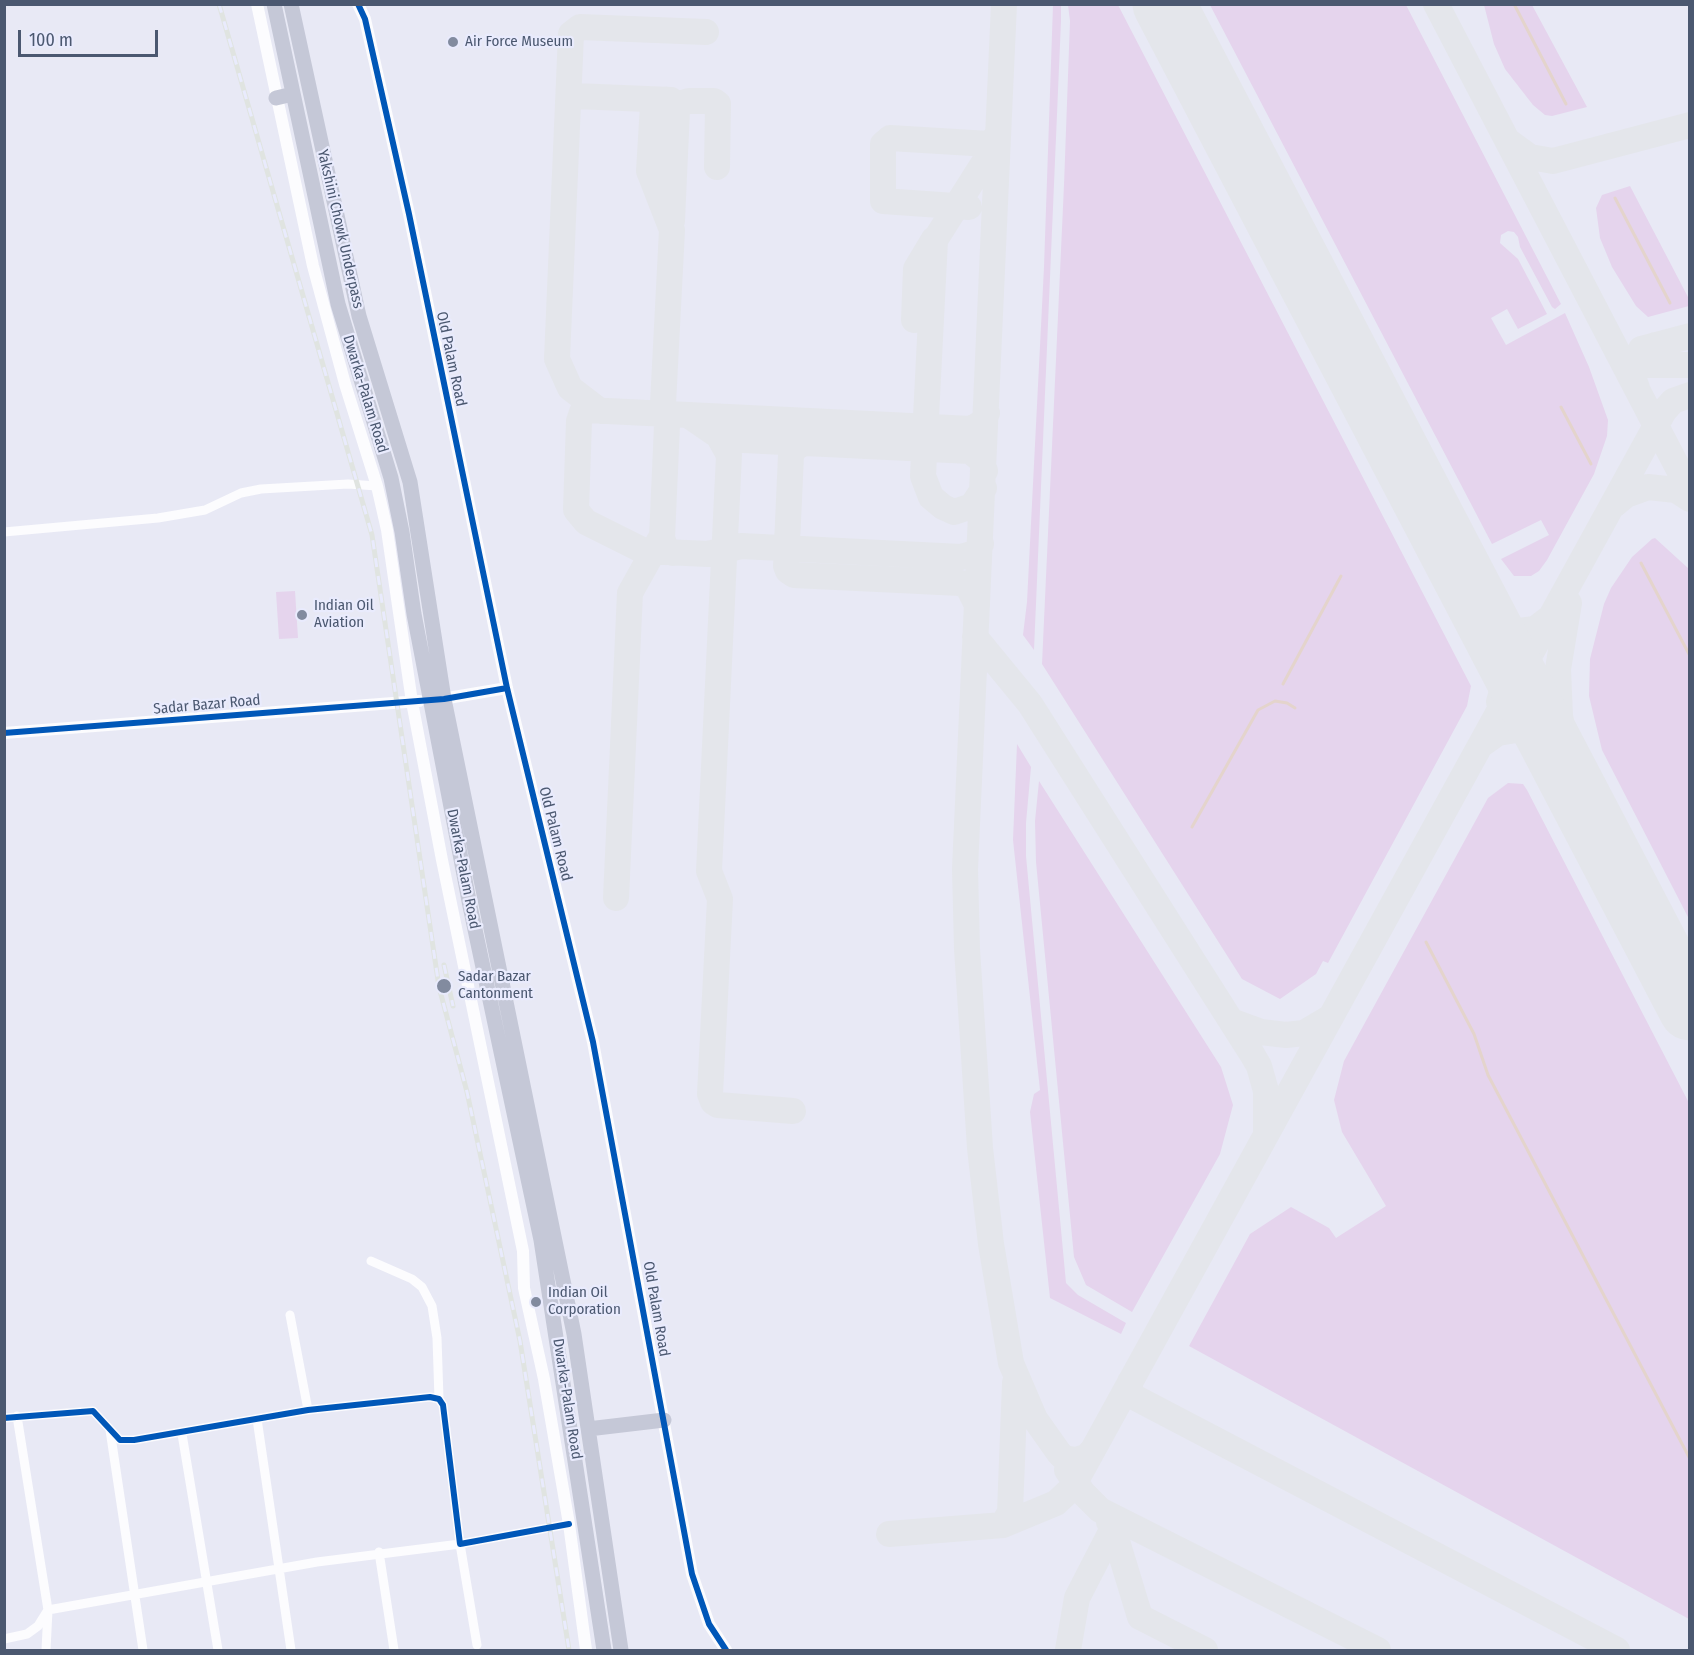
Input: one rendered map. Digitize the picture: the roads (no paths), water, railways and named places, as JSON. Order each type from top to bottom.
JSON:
[{"type":"main road","points":[[274,4],[293,94],[276,98]]},
{"type":"main road","name":"Yakshini Chowk Underpass","points":[[291,4],[359,316],[410,482],[437,700]]},
{"type":"main road","name":"Dwarka-Palam Road","points":[[293,94],[338,304],[390,478],[556,1238],[588,1429],[621,1650]]},
{"type":"main road","name":"Dwarka-Palam Road","points":[[437,700],[470,906],[541,1240],[604,1650]]},
{"type":"main road","points":[[588,1429],[664,1420]]},
{"type":"street","points":[[257,4],[313,266],[377,486],[387,530],[412,702],[444,872],[523,1251],[524,1288],[544,1379],[569,1524],[586,1650]]},
{"type":"street","points":[[358,4],[365,19]]},
{"type":"street","points":[[365,19],[368,4]]},
{"type":"street","name":"Old Palam Road","points":[[365,19],[409,214],[507,688],[593,1042],[692,1574],[710,1624],[726,1650]]},
{"type":"street","points":[[4,532],[158,518],[205,510],[241,493],[261,489],[348,484],[377,486]]},
{"type":"street","name":"Sadar Bazar Road","points":[[4,733],[437,700],[507,688]]},
{"type":"street","points":[[370,1261],[412,1279],[422,1287],[432,1306],[437,1338],[439,1399],[443,1405],[460,1544],[477,1645]]},
{"type":"street","points":[[290,1315],[308,1410]]},
{"type":"street","points":[[4,1418],[93,1411],[120,1440],[182,1434],[308,1410],[430,1397],[439,1399]]},
{"type":"street","points":[[17,1416],[48,1610],[45,1650]]},
{"type":"street","points":[[257,1419],[291,1650]]},
{"type":"street","points":[[110,1429],[143,1650]]},
{"type":"street","points":[[182,1434],[218,1650]]},
{"type":"street","points":[[4,1639],[27,1634],[38,1626],[48,1610],[208,1580],[379,1552],[460,1544],[569,1524]]},
{"type":"street","points":[[379,1552],[394,1650]]},
{"type":"waterway","points":[[1514,4],[1566,104]]},
{"type":"waterway","points":[[1615,198],[1670,303]]},
{"type":"waterway","points":[[1561,407],[1591,464]]},
{"type":"waterway","points":[[1641,563],[1690,656]]},
{"type":"waterway","points":[[1283,684],[1341,576]]},
{"type":"waterway","points":[[1192,827],[1258,710],[1275,701],[1287,703],[1295,708]]},
{"type":"waterway","points":[[1426,942],[1474,1034],[1488,1075],[1690,1459]]},
{"type":"railway","points":[[219,4],[372,535],[439,987],[467,1092],[520,1341],[569,1650]]},
{"type":"railway","points":[[444,965],[453,1006]]},
{"type":"place","name":"Air Force Museum","points":[[453,42]]},
{"type":"place","name":"Indian Oil Aviation","points":[[302,615]]},
{"type":"place","name":"Sadar Bazar Cantonment","points":[[444,986]]},
{"type":"place","name":"Indian Oil Corporation","points":[[536,1302]]}]
